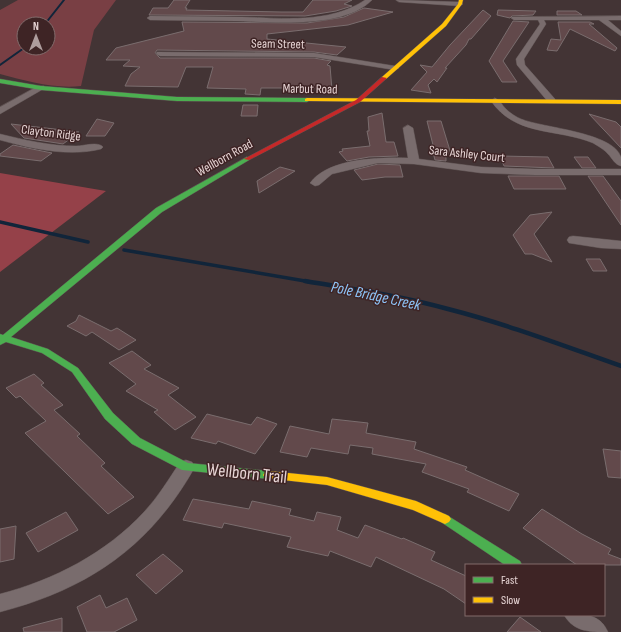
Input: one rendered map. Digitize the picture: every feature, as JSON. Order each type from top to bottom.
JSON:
[{"type":"street","points":[[150,18],[308,20],[324,18],[353,9],[363,5],[369,0]]},
{"type":"street","points":[[399,0],[461,2]]},
{"type":"street","name":"Wellborn Road","points":[[2,339],[159,210],[229,168],[341,112],[358,101],[444,25],[461,2]]},
{"type":"street","points":[[514,18],[621,18]]},
{"type":"street","points":[[540,18],[543,24],[520,59],[521,65],[552,101]]},
{"type":"street","points":[[601,18],[621,34]]},
{"type":"street","name":"Seam Street","points":[[160,54],[314,55],[395,68]]},
{"type":"street","name":"Marbut Road","points":[[0,81],[41,88],[177,99],[621,102]]},
{"type":"street","name":"Clayton Ridge","points":[[0,111],[41,88]]},
{"type":"street","points":[[330,101],[338,106],[341,112]]},
{"type":"street","points":[[495,101],[506,113],[520,121],[582,136],[601,144],[616,155],[621,163]]},
{"type":"street","points":[[408,128],[414,161]]},
{"type":"street","name":"Clayton Ridge","points":[[0,137],[15,141],[72,149],[98,147]]},
{"type":"street","name":"Sara Ashley Court","points":[[315,183],[328,172],[352,165],[378,160],[414,161],[481,170],[535,172],[621,172]]},
{"type":"street","points":[[573,240],[621,245]]},
{"type":"street","name":"Wellborn Trail","points":[[2,339],[45,351],[75,370],[109,416],[136,441],[186,467],[327,481],[416,506],[446,519],[514,564]]},
{"type":"street","points":[[0,603],[48,588],[106,555],[130,537],[151,517],[167,497],[186,467]]},
{"type":"street","points":[[576,616],[597,632]]},
{"type":"shaded area","points":[[18,0],[116,0],[94,30],[81,86],[71,87],[50,85],[30,82],[0,74],[0,10]]},
{"type":"shaded area","points":[[0,173],[106,191],[0,272]]},
{"type":"building","points":[[174,0],[190,0],[185,8],[187,8],[186,10],[303,12],[313,0],[352,0],[344,4],[352,6],[336,11],[305,16],[149,15],[153,8],[168,8]]},
{"type":"building","points":[[364,8],[393,12],[348,25],[267,34],[267,39],[346,47],[337,55],[314,52],[157,50],[155,53],[160,58],[314,58],[331,61],[327,65],[330,66],[332,90],[316,90],[316,88],[261,88],[260,95],[245,94],[246,89],[207,88],[213,67],[186,67],[178,87],[125,86],[131,74],[140,67],[123,66],[130,60],[106,60],[116,48],[184,31],[182,22],[307,23],[344,17]]},
{"type":"building","points":[[483,10],[491,16],[471,39],[469,39],[466,45],[445,68],[447,68],[437,82],[434,79],[428,85],[431,93],[411,90],[427,72],[420,65],[432,67],[450,45]]},
{"type":"building","points":[[498,10],[536,11],[533,15],[512,16],[510,18],[497,15]]},
{"type":"building","points":[[557,11],[576,11],[582,15],[557,15]]},
{"type":"building","points":[[513,21],[529,22],[503,61],[517,82],[502,82],[489,61]]},
{"type":"building","points":[[558,22],[590,22],[594,24],[589,24],[617,48],[615,51],[570,29],[557,51],[547,50],[551,39],[561,40]]},
{"type":"building","points":[[243,105],[258,105],[257,116],[241,116]]},
{"type":"building","points":[[382,113],[386,142],[394,142],[398,156],[369,157],[347,161],[339,152],[343,151],[342,149],[370,146],[367,131],[369,131],[368,117]]},
{"type":"building","points":[[589,114],[616,122],[621,127],[621,148]]},
{"type":"building","points":[[97,119],[114,123],[105,136],[86,136]]},
{"type":"building","points":[[427,121],[441,121],[451,154],[446,154],[446,161],[435,160]]},
{"type":"building","points":[[11,124],[79,132],[63,144],[24,138]]},
{"type":"building","points":[[13,145],[52,153],[41,161],[0,156],[0,154]]},
{"type":"building","points":[[500,156],[548,157],[554,168],[504,166]]},
{"type":"building","points":[[574,157],[588,157],[596,168],[582,168]]},
{"type":"building","points":[[378,164],[400,165],[403,177],[385,177],[362,180],[354,170]]},
{"type":"building","points":[[280,167],[295,171],[259,193],[257,181]]},
{"type":"building","points":[[508,176],[559,176],[566,189],[514,189]]},
{"type":"building","points":[[588,176],[603,176],[621,201],[621,225]]},
{"type":"building","points":[[552,212],[534,234],[552,262],[532,254],[525,254],[513,235],[530,215]]},
{"type":"building","points":[[586,259],[600,259],[607,271],[593,271]]},
{"type":"building","points":[[79,315],[111,331],[117,328],[136,340],[119,350],[92,332],[86,336],[67,326],[76,321]]},
{"type":"building","points":[[132,351],[151,365],[144,369],[179,388],[168,395],[196,417],[175,430],[154,412],[158,410],[126,391],[136,384],[109,363]]},
{"type":"building","points":[[34,374],[44,383],[41,385],[63,405],[54,410],[80,434],[77,436],[105,463],[101,466],[134,497],[108,514],[25,433],[46,421],[20,396],[16,398],[6,388]]},
{"type":"building","points":[[207,414],[251,425],[257,417],[277,424],[255,454],[218,441],[216,444],[191,438]]},
{"type":"building","points":[[332,419],[368,423],[366,433],[416,442],[414,449],[467,467],[465,470],[519,494],[509,511],[467,492],[469,489],[422,472],[426,464],[372,454],[373,448],[350,445],[348,454],[311,448],[307,457],[280,452],[290,426],[329,434]]},
{"type":"building","points":[[603,449],[621,451],[621,478],[608,477]]},
{"type":"building","points":[[193,499],[249,509],[252,501],[291,509],[289,515],[314,521],[317,512],[341,517],[337,530],[358,538],[365,525],[402,539],[403,538],[435,552],[431,560],[465,576],[465,603],[444,589],[376,557],[371,567],[330,551],[328,556],[287,547],[291,537],[224,523],[222,528],[183,520]]},
{"type":"building","points":[[542,509],[582,534],[611,549],[608,554],[621,559],[621,565],[576,564],[523,528]]},
{"type":"building","points":[[66,512],[78,530],[38,552],[26,533]]},
{"type":"building","points":[[16,526],[14,559],[0,562],[0,529]]},
{"type":"building","points":[[163,554],[183,571],[156,594],[136,575]]},
{"type":"building","points":[[100,595],[106,608],[127,598],[137,620],[114,632],[87,632],[77,607]]},
{"type":"building","points":[[520,617],[541,632],[507,632]]},
{"type":"building","points":[[62,618],[62,632],[24,632],[23,628]]},
{"type":"waterway","name":"Pole Bridge Creek","points":[[51,16],[64,0]]},
{"type":"waterway","name":"Pole Bridge Creek","points":[[0,65],[16,54]]},
{"type":"waterway","name":"Pole Bridge Creek","points":[[0,222],[88,242]]},
{"type":"waterway","name":"Pole Bridge Creek","points":[[124,250],[311,282]]},
{"type":"waterway","name":"Pole Bridge Creek","points":[[305,281],[311,282]]},
{"type":"waterway","name":"Pole Bridge Creek","points":[[311,282],[430,304],[514,328],[621,366]]},
{"type":"traffic: fast","points":[[0,81],[41,88],[177,99],[307,100]]},
{"type":"traffic: fast","points":[[0,342],[159,210],[247,159]]},
{"type":"traffic: fast","points":[[0,337],[45,351],[75,370],[109,416],[136,441],[186,467],[269,475]]},
{"type":"traffic: fast","points":[[445,519],[513,564]]},
{"type":"traffic: slow","points":[[384,78],[444,25],[460,4],[461,0]]},
{"type":"traffic: slow","points":[[307,100],[621,102]]},
{"type":"traffic: slow","points":[[269,475],[327,481],[416,506],[445,519]]},
{"type":"traffic: jam","points":[[247,159],[358,101],[384,78]]}]
